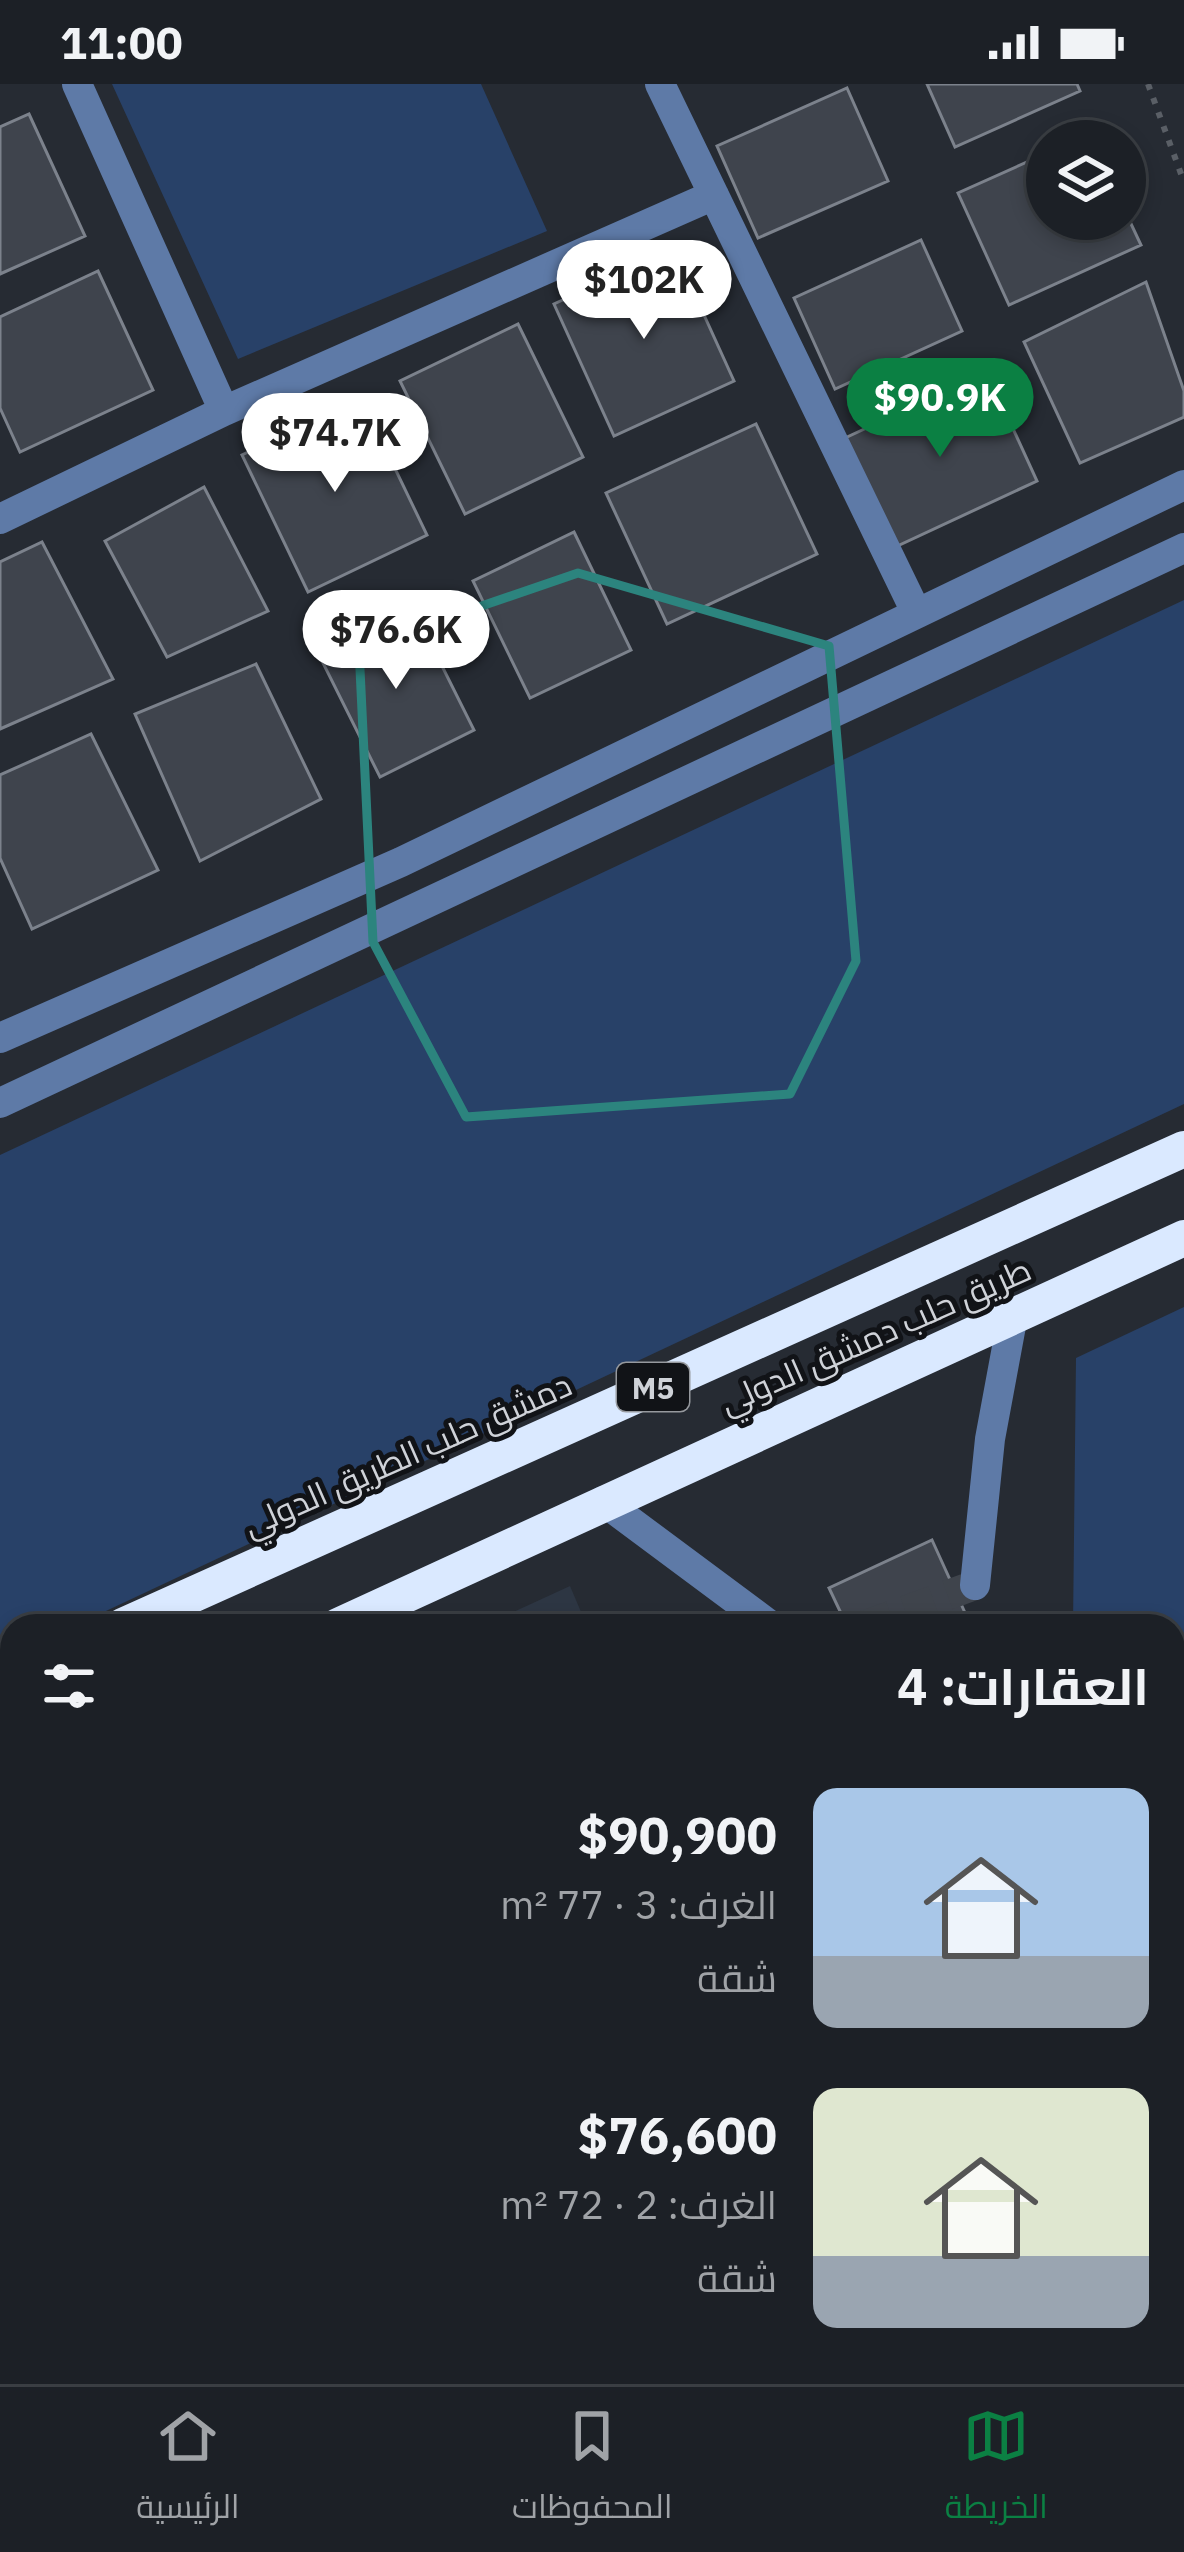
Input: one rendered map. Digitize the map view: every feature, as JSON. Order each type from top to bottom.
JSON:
[{"type":"highway","name":"دمشق حلب الطريق الدولي","points":[[150,1614],[1184,1149]]},
{"type":"highway","name":"طريق حلب دمشق الدولي","points":[[363,1614],[1184,1238]]},
{"type":"street","points":[[77,84],[224,411]]},
{"type":"street","points":[[660,84],[916,612]]},
{"type":"street","points":[[0,519],[224,411],[714,195]]},
{"type":"street","points":[[0,1038],[401,862],[1184,485]]},
{"type":"street","points":[[0,1103],[1184,548]]},
{"type":"street","points":[[975,1585],[990,1439],[1013,1315]]},
{"type":"street","points":[[602,1501],[755,1614]]},
{"type":"path","points":[[1148,84],[1184,182]]},
{"type":"highlighted area","points":[[578,573],[829,646],[856,961],[790,1094],[466,1117],[373,942],[359,648]]},
{"type":"shaded area","points":[[112,84],[481,84],[547,231],[238,359]]},
{"type":"shaded area","points":[[1184,600],[1184,1104],[100,1614],[0,1614],[0,1155]]},
{"type":"shaded area","points":[[1184,1307],[1184,1614],[1073,1614],[1076,1358]]},
{"type":"shaded area","points":[[570,1586],[582,1614],[509,1614]]},
{"type":"building","points":[[927,84],[1077,84],[1080,91],[955,147]]},
{"type":"building","points":[[847,88],[888,181],[758,238],[717,146]]},
{"type":"building","points":[[29,114],[85,236],[0,274],[0,127]]},
{"type":"building","points":[[1026,162],[1026,240],[1139,240],[1141,245],[1009,305],[958,193]]},
{"type":"building","points":[[921,240],[962,331],[835,389],[794,298]]},
{"type":"building","points":[[674,249],[734,381],[614,436],[554,304]]},
{"type":"building","points":[[98,271],[153,390],[20,452],[0,408],[0,317]]},
{"type":"building","points":[[1146,282],[1184,391],[1184,417],[1080,463],[1024,342]]},
{"type":"building","points":[[518,324],[583,457],[465,514],[400,381]]},
{"type":"building","points":[[987,372],[1037,481],[893,548],[843,439]]},
{"type":"building","points":[[361,398],[427,535],[308,592],[242,455]]},
{"type":"building","points":[[756,424],[817,554],[667,624],[606,493]]},
{"type":"building","points":[[204,487],[268,611],[167,657],[105,541]]},
{"type":"building","points":[[574,532],[631,650],[530,698],[473,581]]},
{"type":"building","points":[[42,542],[113,679],[0,729],[0,562]]},
{"type":"building","points":[[413,608],[474,730],[380,777],[319,655]]},
{"type":"building","points":[[256,664],[321,799],[200,861],[135,714]]},
{"type":"building","points":[[91,734],[158,870],[32,929],[0,858],[0,775]]},
{"type":"building","points":[[932,1540],[966,1614],[841,1614],[829,1588]]},
{"type":"tunnel","points":[[896,1614],[975,1585]]}]
